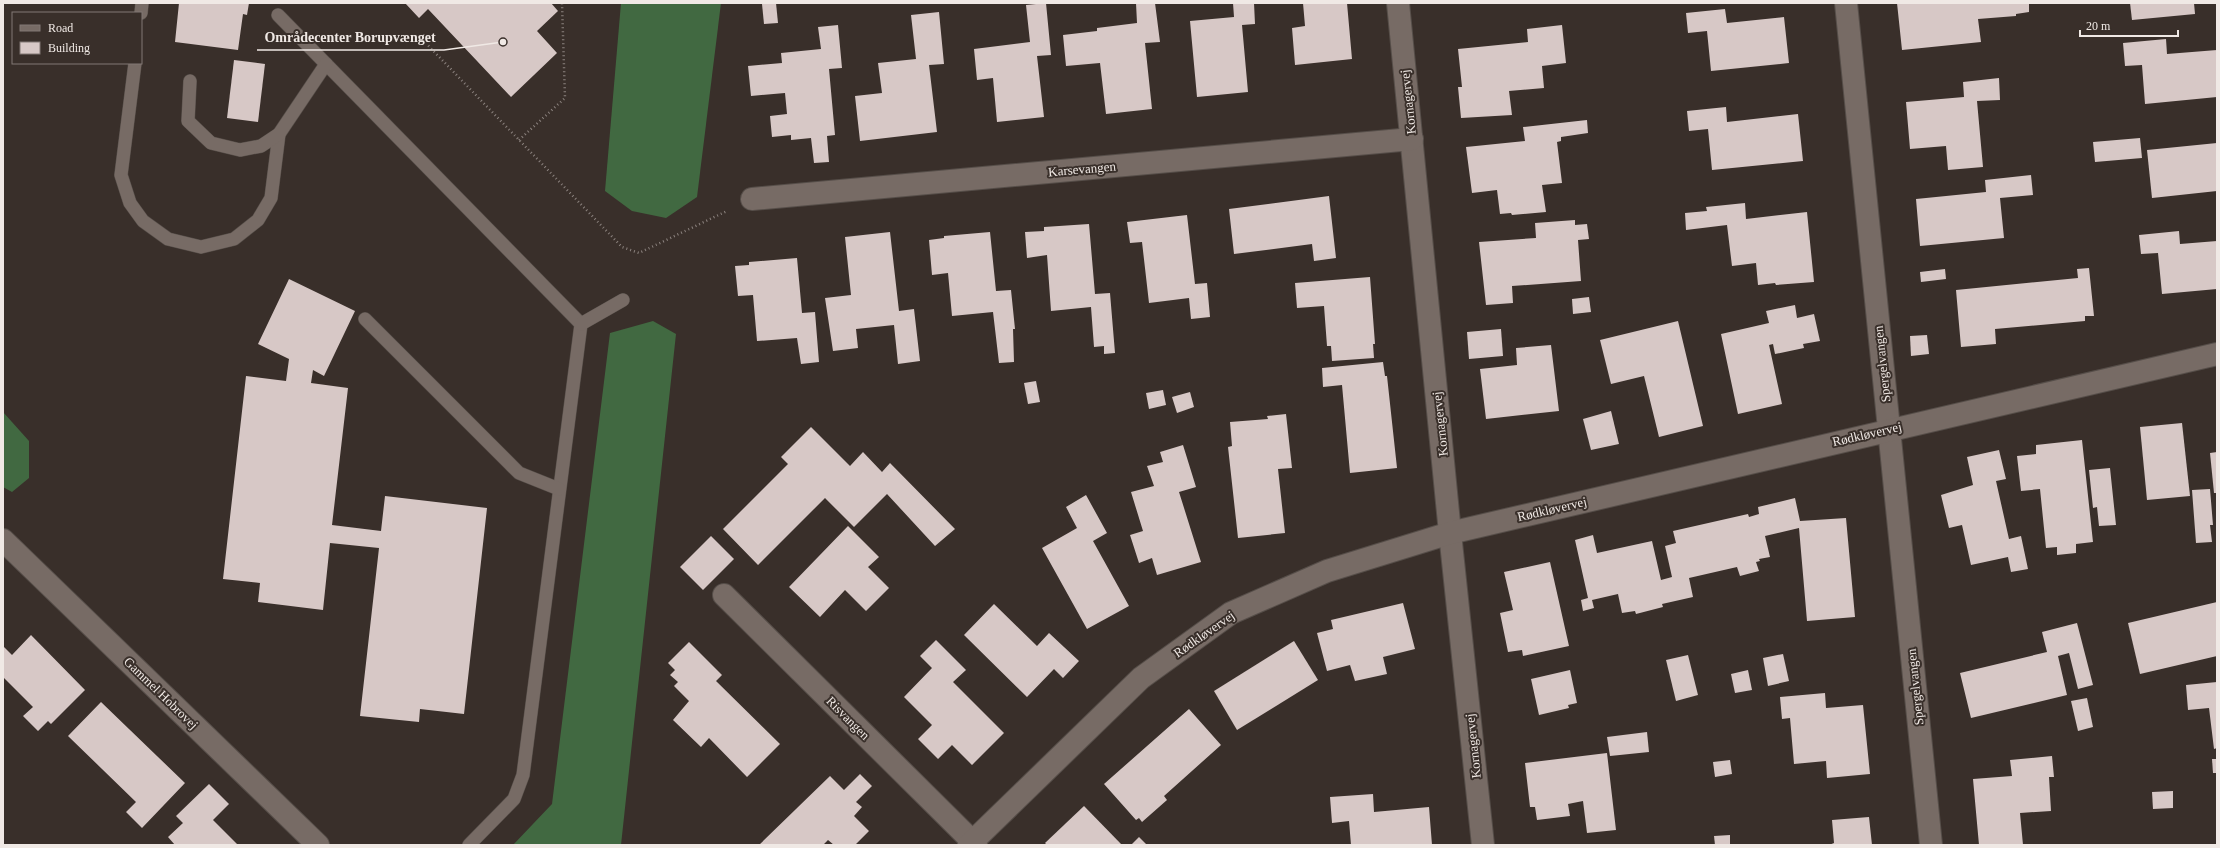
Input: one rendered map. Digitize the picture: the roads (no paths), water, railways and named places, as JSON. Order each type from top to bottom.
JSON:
[{"type":"street","name":"Kornagervej","points":[[1398,3],[1450,533],[1483,845]]},
{"type":"street","name":"Spergelvangen","points":[[1846,3],[1931,845]]},
{"type":"street","name":"Karsevangen","points":[[752,200],[1412,139]]},
{"type":"street","name":"Rødkløvervej","points":[[973,844],[1141,678],[1231,614],[1327,571],[1450,533],[1889,429],[2217,354]]},
{"type":"street","name":"Gammel Hobrovej","points":[[3,540],[318,845]]},
{"type":"street","name":"Risvangen","points":[[724,595],[973,844]]},
{"type":"lane","points":[[278,15],[580,324]]},
{"type":"lane","points":[[135,64],[122,175],[130,203],[143,221],[168,240],[201,247],[234,240],[258,220],[271,198],[279,134]]},
{"type":"lane","points":[[190,81],[188,121],[211,143],[240,150],[261,146],[279,134],[326,64]]},
{"type":"lane","points":[[580,324],[623,300]]},
{"type":"lane","points":[[365,319],[519,473],[559,489]]},
{"type":"lane","points":[[469,845],[514,799],[523,775],[580,324]]},
{"type":"place","name":"Områdecenter Borupvænget","points":[[503,42]]}]
